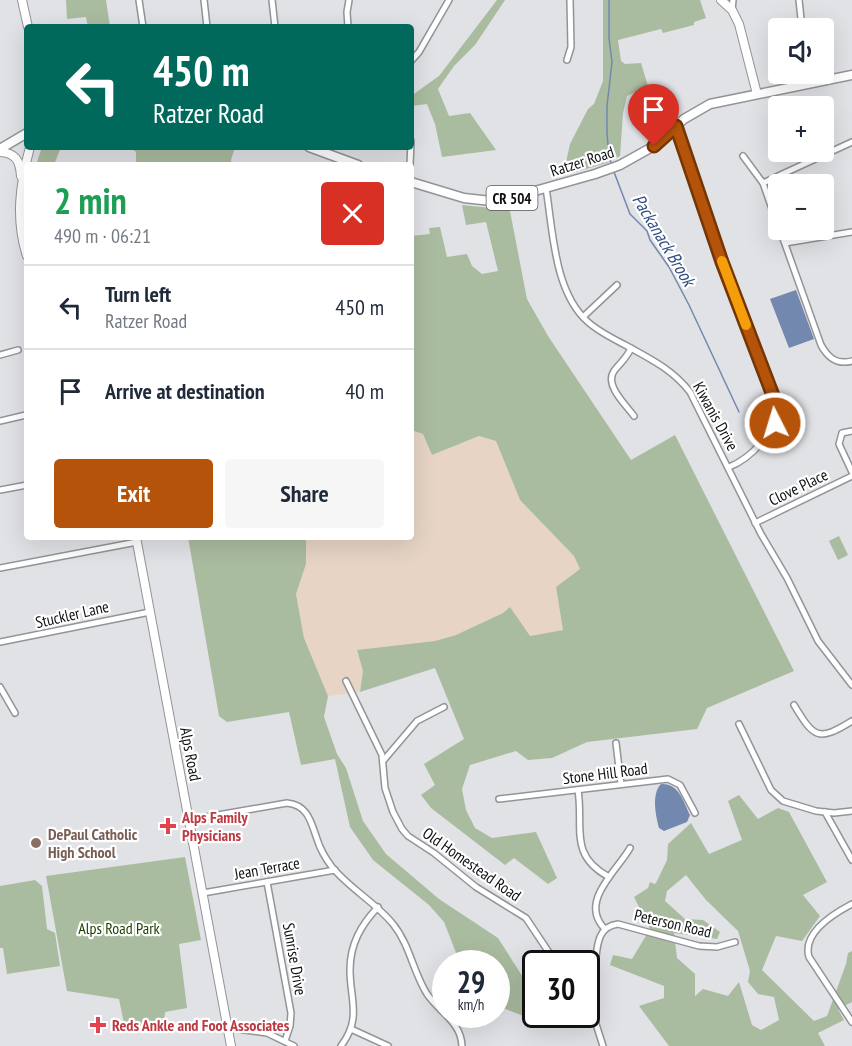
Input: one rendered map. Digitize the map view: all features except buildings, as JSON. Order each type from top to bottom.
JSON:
[{"type":"main road","points":[[22,0],[27,24]]},
{"type":"main road","points":[[721,0],[732,10],[739,24],[757,93]]},
{"type":"main road","name":"Ratzer Road","points":[[834,76],[852,75]]},
{"type":"main road","name":"Ratzer Road","points":[[414,183],[464,198],[491,201],[510,198],[614,168],[654,146],[676,126],[708,105],[791,84]]},
{"type":"main road","points":[[0,150],[24,135]]},
{"type":"main road","points":[[0,150],[10,152],[15,156],[20,169],[20,227],[24,244]]},
{"type":"main road","points":[[317,150],[350,162]]},
{"type":"main road","points":[[21,184],[24,172]]},
{"type":"main road","name":"Alps Road","points":[[137,540],[231,1046]]},
{"type":"street","points":[[139,0],[143,24]]},
{"type":"street","points":[[204,0],[207,24]]},
{"type":"street","points":[[272,0],[275,24]]},
{"type":"street","points":[[348,24],[349,0]]},
{"type":"street","points":[[414,58],[449,0]]},
{"type":"street","points":[[567,60],[571,48],[570,0]]},
{"type":"street","points":[[732,10],[733,0]]},
{"type":"street","points":[[799,0],[801,18]]},
{"type":"street","points":[[676,126],[722,262],[777,406],[777,418],[773,428],[745,459],[729,467]]},
{"type":"street","points":[[763,183],[852,142]]},
{"type":"street","points":[[743,156],[763,183],[768,197]]},
{"type":"street","name":"Kiwanis Drive","points":[[546,188],[562,282],[570,300],[595,328],[662,366],[683,383],[696,401],[818,641],[852,686]]},
{"type":"street","points":[[785,243],[852,232]]},
{"type":"street","points":[[784,240],[824,351],[837,362],[852,361]]},
{"type":"street","points":[[583,317],[617,285]]},
{"type":"street","points":[[631,348],[627,358],[613,373],[611,381],[614,389],[634,416]]},
{"type":"street","points":[[0,355],[18,350]]},
{"type":"street","points":[[0,421],[24,415]]},
{"type":"street","points":[[852,431],[844,432],[839,440],[852,474]]},
{"type":"street","name":"Clove Place","points":[[756,523],[852,474]]},
{"type":"street","points":[[0,490],[24,486]]},
{"type":"street","points":[[0,568],[132,540]]},
{"type":"street","name":"Stuckler Lane","points":[[0,642],[150,612]]},
{"type":"street","name":"Old Homestead Road","points":[[346,681],[383,761],[389,802],[408,836],[434,853],[476,887],[526,918],[547,950]]},
{"type":"street","points":[[0,687],[15,714]]},
{"type":"street","points":[[794,705],[807,726],[819,734],[829,734],[852,721]]},
{"type":"street","points":[[383,761],[417,721],[444,706]]},
{"type":"street","points":[[739,724],[775,795],[783,801],[825,813],[852,811]]},
{"type":"street","points":[[616,743],[621,784]]},
{"type":"street","name":"Stone Hill Road","points":[[499,799],[672,780],[683,789],[695,813]]},
{"type":"street","points":[[578,790],[581,811],[579,836],[581,847],[590,863],[609,878]]},
{"type":"street","points":[[189,820],[282,803],[294,804],[308,814],[321,849],[335,870],[378,907],[404,939],[422,984],[432,1000],[457,1027],[462,1046]]},
{"type":"street","points":[[825,813],[852,860]]},
{"type":"street","points":[[596,950],[601,934],[605,929],[597,917],[595,907],[597,897],[630,848]]},
{"type":"street","name":"Jean Terrace","points":[[203,893],[335,870]]},
{"type":"street","name":"Sunrise Drive","points":[[267,882],[291,1013],[285,1041]]},
{"type":"street","points":[[852,904],[827,920],[811,938],[807,948],[809,957],[852,1022]]},
{"type":"street","points":[[341,1046],[351,1029],[355,1013],[350,969],[352,950],[360,928],[378,907]]},
{"type":"street","name":"Peterson Road","points":[[605,929],[618,924],[680,942],[709,947],[735,942]]},
{"type":"street","points":[[228,1028],[260,1031],[294,1046]]},
{"type":"street","points":[[597,1028],[603,1046]]},
{"type":"street","points":[[351,1029],[388,1046]]},
{"type":"shaded area","points":[[414,431],[423,434],[432,455],[479,436],[496,441],[520,500],[574,556],[580,569],[556,587],[563,630],[530,636],[503,613],[456,635],[435,641],[357,651],[363,671],[360,692],[328,696],[304,638],[296,594],[306,564],[306,540],[414,540]]},
{"type":"green space","points":[[66,0],[106,0],[110,24],[87,24],[86,17],[67,19]]},
{"type":"green space","points":[[497,0],[505,0],[475,45],[454,66],[438,89],[449,116],[470,113],[496,150],[442,157],[435,124],[427,104],[414,106],[414,94],[439,76]]},
{"type":"green space","points":[[603,0],[700,0],[706,18],[694,22],[694,25],[663,33],[661,29],[618,40],[621,61],[625,64],[641,63],[648,86],[627,96],[623,113],[620,156],[607,163],[572,173],[566,162],[570,144],[588,109],[594,104],[603,81]]},
{"type":"green space","points":[[41,150],[60,150],[55,162],[37,162]]},
{"type":"green space","points":[[134,150],[234,150],[231,162],[136,162],[136,152]]},
{"type":"green space","points":[[462,205],[491,208],[509,206],[527,299],[548,336],[631,460],[675,435],[794,671],[707,708],[697,729],[587,742],[552,758],[528,760],[516,751],[470,765],[462,789],[466,810],[475,828],[492,838],[536,832],[557,878],[548,884],[514,858],[505,865],[431,808],[421,795],[435,785],[424,764],[464,739],[435,668],[360,692],[363,671],[357,650],[435,641],[456,635],[503,613],[510,607],[530,636],[563,630],[556,587],[580,569],[574,556],[520,500],[496,441],[479,436],[432,455],[423,434],[414,431],[414,236],[430,234],[429,228],[440,227],[447,257],[467,254],[472,266],[482,274],[498,271],[486,222],[466,225]]},
{"type":"green space","points":[[839,536],[848,555],[838,560],[829,541]]},
{"type":"green space","points":[[189,540],[306,540],[306,564],[296,594],[304,638],[328,696],[324,717],[337,754],[346,768],[363,821],[386,854],[439,899],[498,938],[506,950],[455,950],[444,922],[429,905],[373,860],[350,827],[335,759],[301,765],[289,712],[227,722],[219,716]]},
{"type":"green space","points":[[739,795],[758,819],[778,808],[789,812],[827,882],[803,895],[820,916],[802,941],[776,936],[762,970],[814,1021],[827,1016],[848,953],[852,951],[852,1002],[838,1009],[844,1020],[818,1033],[825,1046],[669,1046],[639,1006],[664,998],[664,986],[610,965],[613,955],[632,959],[650,929],[634,897],[648,888],[650,882],[656,883],[667,860],[668,844],[691,823],[709,854],[742,840],[728,801]],"holes":[[[686,875],[706,900],[738,931],[750,971],[748,982],[758,994],[774,997],[779,1020],[761,1030],[752,1025],[739,982],[728,996],[703,989],[695,996],[695,974],[677,958],[674,933],[717,939],[720,932],[703,920],[685,919],[665,901],[667,891]]]},
{"type":"green space","name":"Alps Road Park","points":[[185,857],[201,940],[179,944],[187,1008],[165,1012],[164,1023],[125,1028],[119,999],[67,991],[46,876]]},
{"type":"green space","points":[[35,880],[42,886],[47,929],[55,933],[60,966],[7,974],[3,948],[0,948],[0,886]]},
{"type":"green space","points":[[510,957],[522,976],[522,1015],[510,1011]]},
{"type":"water","points":[[796,290],[814,339],[789,348],[770,299]]},
{"type":"water","points":[[661,784],[672,786],[676,790],[690,815],[687,822],[664,831],[659,828],[655,805],[656,793]]},
{"type":"waterway","name":"Packanack Brook","points":[[609,0],[609,38],[612,62],[607,106],[607,133],[612,165]]},
{"type":"waterway","name":"Packanack Brook","points":[[614,172],[630,214],[647,231],[650,240],[669,267],[739,412]]},
{"type":"slow traffic","points":[[722,261],[746,325]]},
{"type":"place","name":"Alps Family Physicians","points":[[168,826]]},
{"type":"place","name":"DePaul Catholic High School","points":[[36,843]]},
{"type":"place","name":"Reds Ankle and Foot Associates","points":[[98,1025]]},
{"type":"route","points":[[654,146],[676,126],[722,262],[777,406],[775,423]]}]
